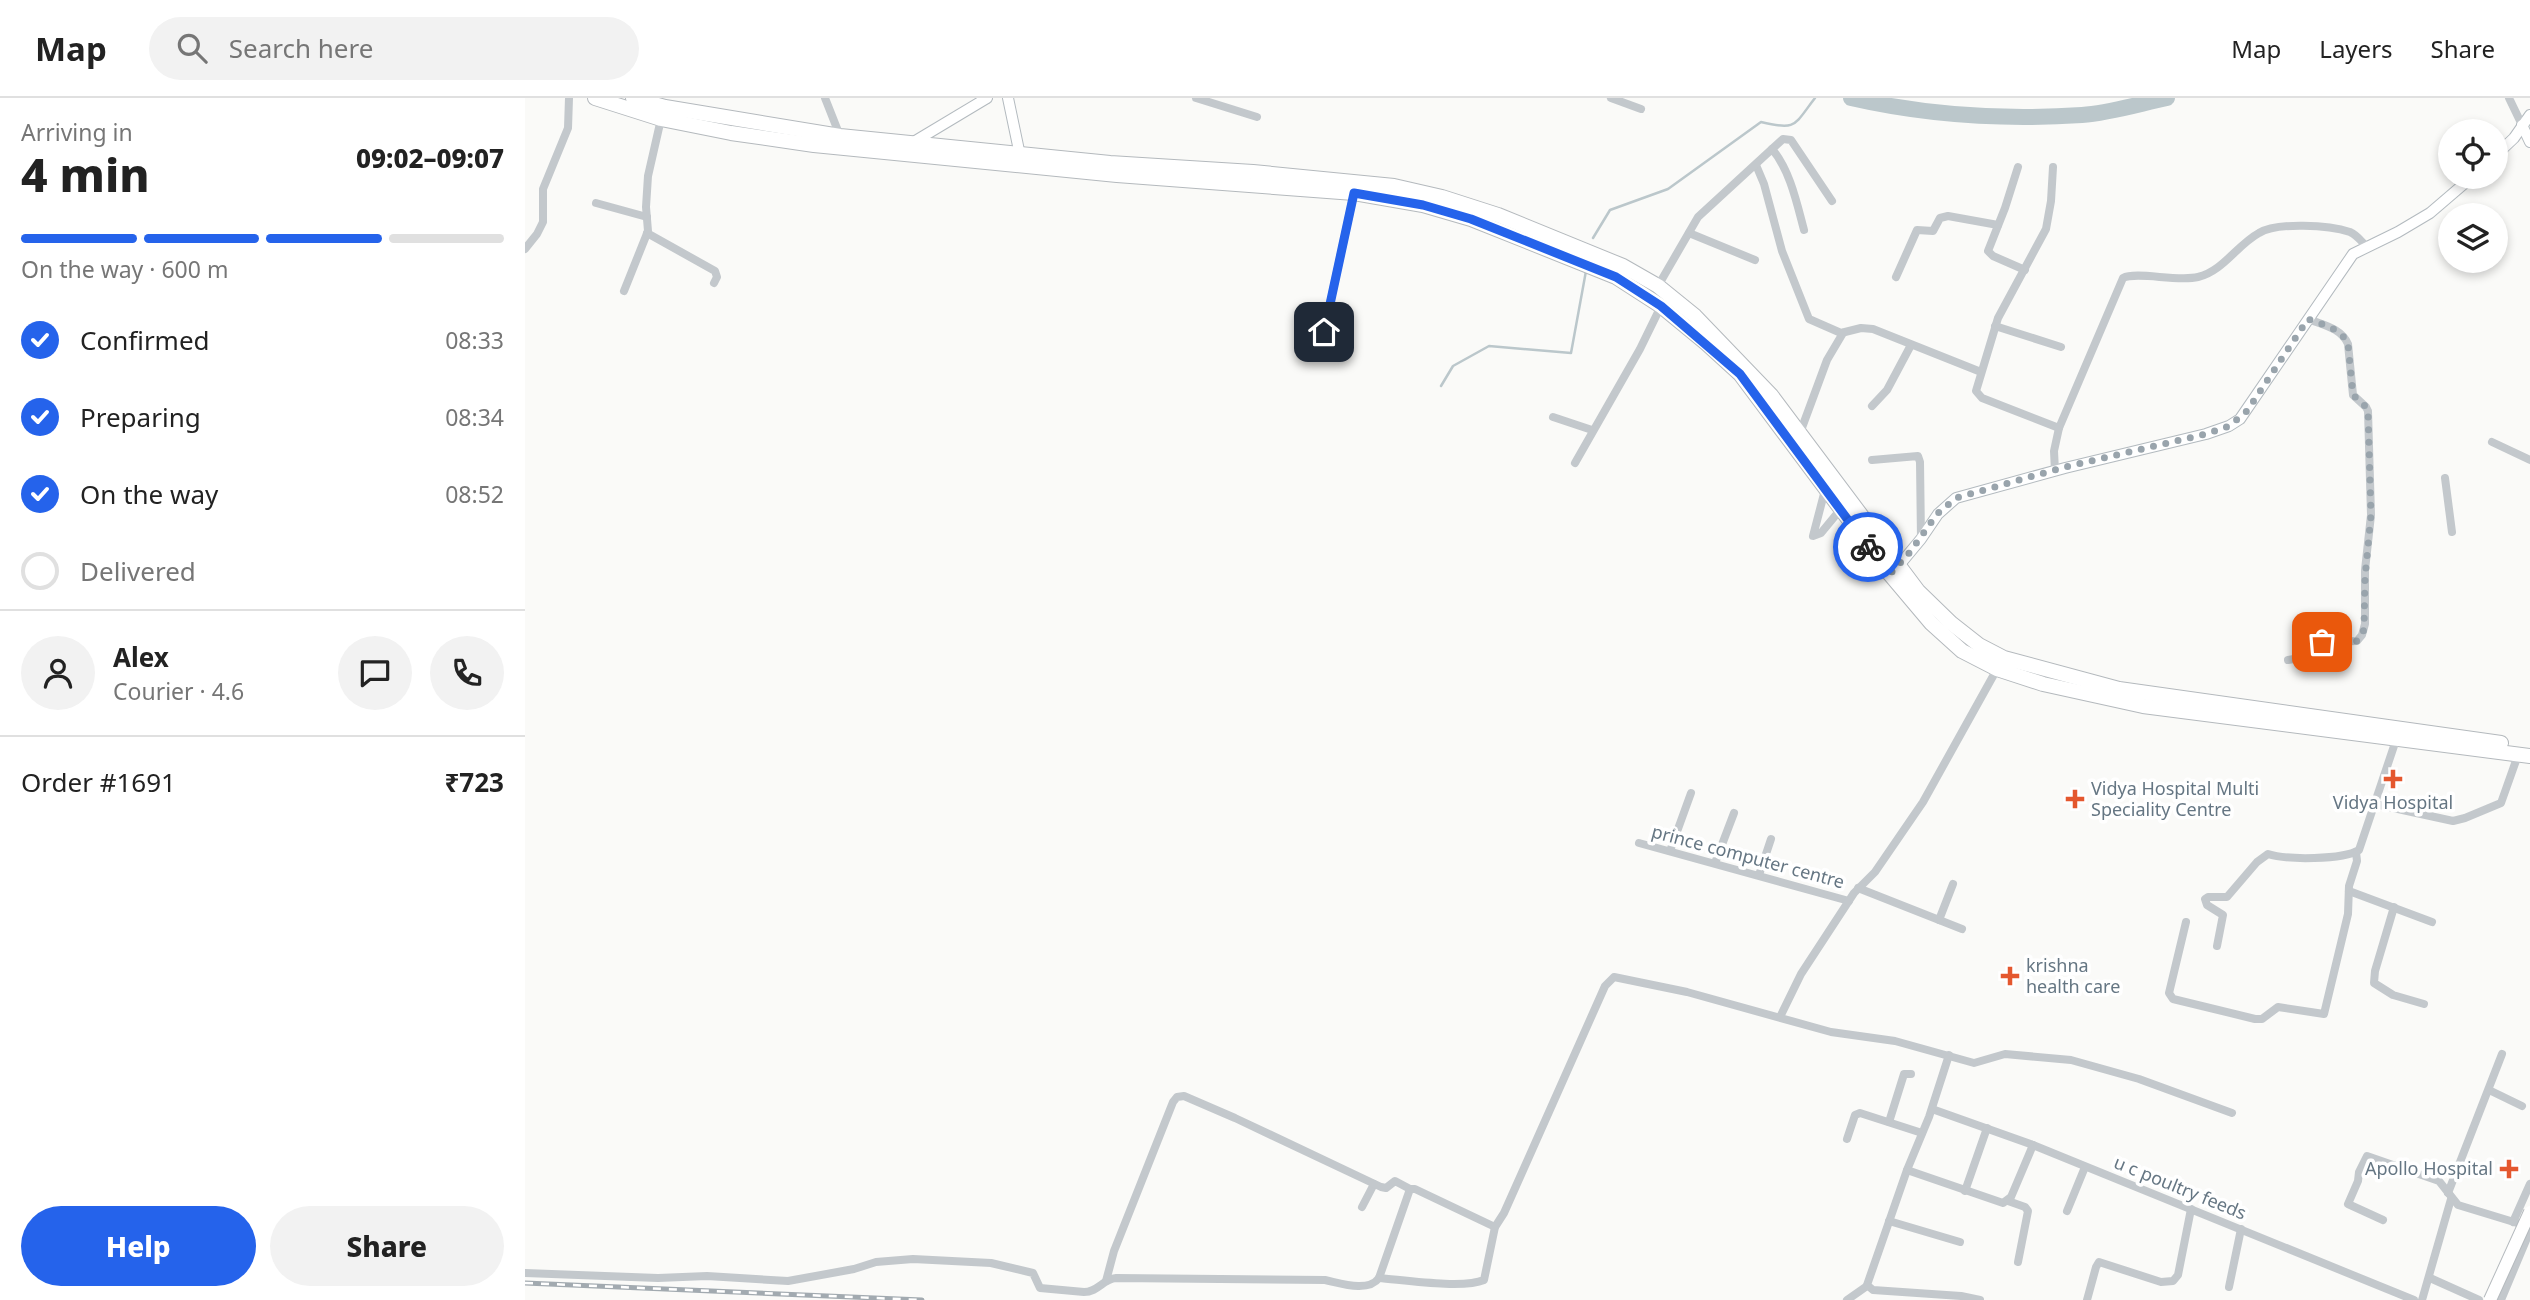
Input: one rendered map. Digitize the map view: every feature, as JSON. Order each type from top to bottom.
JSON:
[{"type":"highway","points":[[595,98],[661,119],[731,133],[894,154],[1021,160],[1394,186],[1442,197],[1497,215],[1623,266],[1658,286],[1695,316],[1771,395],[1931,623],[1962,651],[1997,670],[2066,690],[2143,706],[2396,740],[2526,753]]},
{"type":"highway","points":[[633,98],[703,114],[840,136],[911,143],[1021,160],[1354,193],[1423,205],[1471,219],[1616,277],[1661,306],[1740,374],[1840,510],[1895,570],[1979,645],[2004,658],[2119,689],[2526,753]]},
{"type":"main road","points":[[2490,1300],[2530,1212]]},
{"type":"street","points":[[525,249],[543,222],[543,189],[568,128],[569,98]]},
{"type":"street","points":[[825,98],[840,136]]},
{"type":"street","points":[[894,154],[988,98]]},
{"type":"street","points":[[1008,98],[1021,160]]},
{"type":"street","points":[[1196,98],[1257,117]]},
{"type":"street","points":[[1611,98],[1641,108]]},
{"type":"street","points":[[2509,98],[2530,142]]},
{"type":"street","points":[[2508,144],[2530,115]]},
{"type":"street","points":[[624,291],[649,225],[646,217],[647,176],[661,119]]},
{"type":"street","points":[[1658,286],[1705,209],[1783,139],[1791,140],[1832,201]]},
{"type":"street","points":[[1772,149],[1779,157],[1804,230]]},
{"type":"street","points":[[1756,165],[1764,184],[1782,251],[1808,317],[1813,322],[1843,333],[1865,327],[1981,372]]},
{"type":"street","points":[[2018,166],[1989,246],[1989,253],[2025,270]]},
{"type":"street","points":[[2053,167],[2048,221],[2039,245],[1995,326],[1976,391],[1978,396],[2060,428]]},
{"type":"street","points":[[1895,570],[1921,539],[1937,514],[1956,498],[2229,426],[2247,411],[2353,254],[2430,213],[2459,189]]},
{"type":"street","points":[[1321,350],[1354,193]]},
{"type":"street","points":[[596,203],[646,217]]},
{"type":"street","points":[[1896,276],[1912,235],[1917,230],[1933,230],[1940,218],[1948,216],[1998,225]]},
{"type":"street","points":[[2055,471],[2054,451],[2060,428],[2120,283],[2127,275],[2181,280],[2206,275],[2251,237],[2278,227],[2342,230],[2354,234],[2366,246]]},
{"type":"street","points":[[647,233],[715,271],[717,277],[714,283]]},
{"type":"street","points":[[1689,233],[1755,260]]},
{"type":"street","points":[[1575,463],[1640,349],[1661,306]]},
{"type":"street","points":[[2288,660],[2302,659],[2322,642],[2357,641],[2362,635],[2371,515],[2368,411],[2353,395],[2348,344],[2346,338],[2337,331],[2308,319]]},
{"type":"street","points":[[1995,326],[2061,347]]},
{"type":"street","points":[[1800,433],[1827,360],[1843,333]]},
{"type":"street","points":[[1871,406],[1887,390],[1911,345]]},
{"type":"street","points":[[1553,417],[1592,430]]},
{"type":"street","points":[[2492,442],[2530,460]]},
{"type":"street","points":[[1873,460],[1918,456],[1921,539]]},
{"type":"street","points":[[2445,478],[2452,531]]},
{"type":"street","points":[[1825,490],[1813,536],[1819,535],[1840,510]]},
{"type":"street","points":[[1780,1017],[1797,981],[1849,901],[1875,872],[1923,802],[1997,670]]},
{"type":"street","points":[[2217,946],[2223,915],[2205,901],[2209,897],[2227,897],[2257,862],[2269,854],[2315,858],[2356,852],[2396,740]]},
{"type":"street","points":[[2375,803],[2445,820],[2465,818],[2501,803],[2526,753]]},
{"type":"street","points":[[1670,851],[1691,793]]},
{"type":"street","points":[[1715,863],[1734,813]]},
{"type":"street","points":[[1759,875],[1771,839]]},
{"type":"street","name":"prince computer centre","points":[[1639,843],[1849,901]]},
{"type":"street","points":[[2186,922],[2169,993],[2173,999],[2255,1019],[2262,1019],[2274,1007],[2322,1015],[2326,1012],[2348,914],[2351,876],[2357,861],[2356,852]]},
{"type":"street","points":[[1939,920],[1953,884]]},
{"type":"street","points":[[1858,888],[1962,929]]},
{"type":"street","points":[[2349,891],[2432,922]]},
{"type":"street","points":[[2394,907],[2375,974],[2376,985],[2393,995],[2424,1004]]},
{"type":"street","points":[[525,1273],[658,1278],[707,1276],[788,1281],[843,1272],[876,1262],[913,1259],[991,1263],[1027,1269],[1033,1273],[1040,1288],[1091,1292],[1106,1281],[1116,1278],[1325,1280],[1353,1285],[1370,1285],[1379,1279],[1479,1282],[1486,1276],[1495,1227],[1504,1213],[1605,986],[1614,977],[1687,992],[1831,1032],[1895,1041],[1974,1063],[2005,1054],[2071,1060],[2139,1079],[2232,1113]]},
{"type":"street","points":[[2422,1300],[2450,1196],[2503,1054]]},
{"type":"street","points":[[1847,1300],[1867,1286],[1907,1170],[1932,1110],[1949,1055]]},
{"type":"street","points":[[1889,1122],[1903,1077],[1906,1073],[1911,1074]]},
{"type":"street","points":[[2489,1090],[2522,1106]]},
{"type":"street","points":[[1106,1281],[1119,1238],[1173,1102],[1177,1097],[1184,1096],[1374,1184],[1386,1188],[1395,1181],[1495,1227]]},
{"type":"street","name":"u c poultry feeds","points":[[1932,1110],[2033,1145],[2414,1300]]},
{"type":"street","points":[[1847,1139],[1857,1114],[1922,1133]]},
{"type":"street","points":[[1965,1191],[1987,1128]]},
{"type":"street","points":[[2008,1201],[2033,1145]]},
{"type":"street","points":[[2383,1220],[2348,1204],[2367,1156],[2434,1178],[2458,1205],[2530,1229],[2501,1300]]},
{"type":"street","points":[[2067,1211],[2085,1167]]},
{"type":"street","points":[[1907,1170],[1996,1202],[2008,1201],[2028,1210],[2018,1262]]},
{"type":"street","points":[[1362,1207],[1374,1184]]},
{"type":"street","points":[[2513,1222],[2530,1185]]},
{"type":"street","points":[[1379,1279],[1410,1189]]},
{"type":"street","points":[[2087,1300],[2096,1264],[2099,1262],[2161,1282],[2173,1281],[2178,1275],[2191,1209]]},
{"type":"street","points":[[1889,1221],[1960,1242]]},
{"type":"street","points":[[2229,1287],[2241,1229]]},
{"type":"street","points":[[2430,1278],[2479,1300]]},
{"type":"street","points":[[1867,1286],[1873,1290],[1961,1296],[1980,1300]]},
{"type":"waterway","points":[[1593,238],[1610,210],[1668,189],[1761,122],[1782,126],[1794,123],[1815,98]]},
{"type":"waterway","points":[[1851,98],[1908,109],[2024,117],[2093,114],[2167,98]]},
{"type":"waterway","points":[[1441,386],[1453,366],[1489,346],[1571,353],[1586,271]]},
{"type":"railway","points":[[525,1283],[922,1300]]},
{"type":"way so far","points":[[1868,547],[1890,574],[1900,566],[1937,514],[1956,498],[2065,467],[2206,434],[2229,426],[2247,411],[2308,319],[2337,331],[2346,338],[2353,395],[2368,411],[2371,515],[2365,578],[2364,629],[2357,641],[2351,643],[2322,642]]},
{"type":"place","name":"Vidya Hospital","points":[[2393,779]]},
{"type":"place","name":"Vidya Hospital Multi Speciality Centre","points":[[2075,799]]},
{"type":"place","name":"krishna health care","points":[[2010,976]]},
{"type":"place","name":"Apollo Hospital","points":[[2509,1169]]},
{"type":"route","points":[[1324,332],[1354,193],[1423,205],[1471,219],[1616,277],[1661,306],[1706,343],[1740,374],[1868,547]]}]
